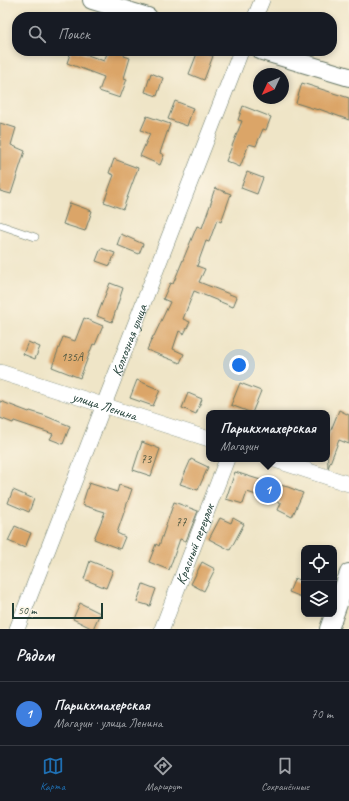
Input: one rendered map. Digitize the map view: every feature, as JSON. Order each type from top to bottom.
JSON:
[{"type":"street","points":[[92,0],[132,12]]},
{"type":"street","points":[[257,12],[262,0]]},
{"type":"street","name":"Колхозная улица","points":[[17,629],[240,56]]},
{"type":"street","points":[[279,56],[349,77]]},
{"type":"street","name":"улица Ленина","points":[[0,372],[206,437]]},
{"type":"street","name":"Красный переулок","points":[[162,629],[227,462]]},
{"type":"street","points":[[281,462],[349,484]]},
{"type":"street","points":[[329,629],[349,573]]},
{"type":"lane","points":[[0,225],[35,237]]},
{"type":"building","points":[[69,56],[90,56],[104,61],[106,56],[124,56],[130,58],[124,78],[127,79],[120,98],[99,91],[104,77],[67,63]]},
{"type":"building","points":[[196,56],[213,56],[204,80],[189,74]]},
{"type":"building","points":[[151,73],[163,78],[157,96],[145,92]]},
{"type":"building","points":[[302,83],[349,98],[349,120],[319,109],[318,110],[296,103]]},
{"type":"building","points":[[175,101],[193,108],[187,126],[168,119]]},
{"type":"building","points":[[243,106],[271,117],[266,130],[263,129],[256,146],[249,144],[240,167],[226,161],[242,121],[238,120]]},
{"type":"building","points":[[147,116],[170,124],[160,153],[164,155],[160,165],[140,156],[150,134],[141,130]]},
{"type":"building","points":[[0,123],[16,128],[11,145],[25,151],[11,194],[0,191]]},
{"type":"building","points":[[114,159],[138,168],[123,209],[104,202],[114,175],[109,173]]},
{"type":"building","points":[[247,172],[263,178],[257,194],[241,188]]},
{"type":"building","points":[[215,188],[231,194],[221,222],[217,220],[209,242],[206,241],[197,266],[205,269],[199,282],[237,297],[233,307],[194,291],[183,319],[190,322],[184,334],[179,331],[173,349],[184,354],[180,363],[147,350],[170,302],[163,299],[170,283],[173,284],[197,226],[202,228]]},
{"type":"building","points":[[70,203],[92,211],[85,231],[63,224]]},
{"type":"building","points":[[121,234],[143,244],[139,254],[117,245]]},
{"type":"building","points":[[101,248],[115,253],[110,266],[96,261]]},
{"type":"building","points":[[110,283],[123,288],[112,322],[97,316]]},
{"type":"building","points":[[84,318],[103,326],[95,345],[93,344],[80,378],[52,367],[63,337],[75,341]]},
{"type":"building","points":[[28,342],[40,347],[35,359],[23,354]]},
{"type":"building","points":[[137,380],[160,390],[153,406],[130,398]]},
{"type":"building","points":[[240,383],[261,391],[253,410],[244,410],[231,405]]},
{"type":"building","points":[[188,393],[202,399],[196,414],[182,408]]},
{"type":"building","points":[[0,401],[29,412],[43,415],[70,426],[63,444],[50,439],[53,434],[0,418]]},
{"type":"building","points":[[339,410],[349,415],[349,444],[339,440],[328,468],[328,462],[330,462],[330,432]]},
{"type":"building","points":[[142,442],[160,449],[151,476],[133,470]]},
{"type":"building","points":[[191,459],[208,467],[198,490],[180,484]]},
{"type":"building","points":[[235,472],[288,487],[303,493],[292,517],[278,510],[281,503],[247,492],[243,504],[226,499]]},
{"type":"building","points":[[89,483],[117,492],[119,485],[132,489],[117,533],[125,537],[120,549],[94,539],[105,512],[82,505]]},
{"type":"building","points":[[13,490],[34,499],[29,512],[8,503]]},
{"type":"building","points":[[174,502],[198,511],[186,541],[180,539],[169,570],[149,562],[156,544],[159,546]]},
{"type":"building","points":[[220,518],[231,523],[233,518],[244,524],[230,550],[209,539]]},
{"type":"building","points":[[15,526],[31,533],[25,548],[8,541]]},
{"type":"building","points":[[90,561],[113,570],[106,588],[84,579]]},
{"type":"building","points":[[202,562],[215,569],[204,591],[191,584]]},
{"type":"building","points":[[295,578],[301,581],[301,597],[289,592]]},
{"type":"building","points":[[143,584],[156,589],[150,606],[137,602]]},
{"type":"building","points":[[80,603],[100,613],[93,629],[73,619]]},
{"type":"place","name":"Парикхмахерская","points":[[268,490]]}]
